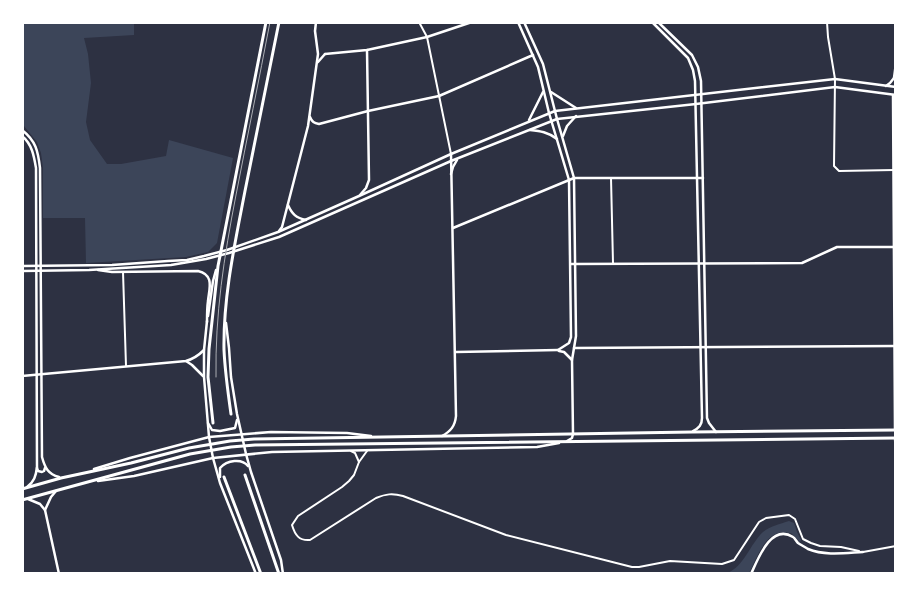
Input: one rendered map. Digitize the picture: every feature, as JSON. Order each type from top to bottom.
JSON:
[{"type":"main road","points":[[213,423],[208,377],[209,349],[218,266],[266,22]]},
{"type":"main road","points":[[231,414],[224,348],[226,300],[232,259],[279,22]]},
{"type":"main road","points":[[24,488],[189,448],[254,439],[895,430]]},
{"type":"main road","points":[[24,499],[190,454],[255,445],[895,438]]},
{"type":"main road","points":[[245,475],[281,574]]},
{"type":"main road","points":[[224,477],[262,574]]},
{"type":"street","points":[[278,232],[282,227],[310,117],[318,54],[315,31],[316,22]]},
{"type":"street","points":[[419,22],[427,37],[451,154],[456,422],[449,432],[442,436]]},
{"type":"street","points":[[317,63],[325,54],[366,50],[427,37],[472,22]]},
{"type":"street","points":[[518,22],[538,67],[569,180],[571,337],[569,343],[558,350]]},
{"type":"street","points":[[89,482],[134,476],[213,458],[246,454],[349,450],[537,447],[566,442],[572,438],[572,360],[576,336],[574,178],[543,64],[524,22]]},
{"type":"street","points":[[652,22],[688,58],[694,76],[696,95],[702,423],[692,432]]},
{"type":"street","points":[[658,22],[692,55],[698,67],[701,81],[707,418],[716,432]]},
{"type":"street","points":[[827,22],[836,79],[834,166],[839,171],[894,170]]},
{"type":"street","points":[[318,47],[325,54]]},
{"type":"street","points":[[359,196],[370,180],[366,50]]},
{"type":"street","points":[[310,117],[315,124],[319,124],[368,111],[439,96],[533,55]]},
{"type":"street","points":[[886,86],[895,80],[896,63]]},
{"type":"street","points":[[89,270],[112,266],[187,260],[227,250],[306,220],[549,112],[836,79],[896,87]]},
{"type":"street","points":[[22,266],[112,266],[188,263],[206,260],[280,237],[459,158],[551,120],[835,86],[894,95],[895,430]]},
{"type":"street","points":[[528,121],[544,90]]},
{"type":"street","points":[[550,92],[578,108]]},
{"type":"street","points":[[686,105],[696,113]]},
{"type":"street","points":[[563,137],[568,126],[576,116]]},
{"type":"street","points":[[22,130],[30,136],[35,144],[40,168],[42,457],[45,466],[51,474],[61,478]]},
{"type":"street","points":[[528,130],[546,132],[557,139]]},
{"type":"street","points":[[22,136],[30,146],[36,168],[37,467],[31,484],[24,488]]},
{"type":"street","points":[[451,174],[453,166],[459,158]]},
{"type":"street","points":[[453,228],[574,178],[703,178]]},
{"type":"street","points":[[612,178],[613,264]]},
{"type":"street","points":[[288,204],[296,217],[306,220]]},
{"type":"street","points":[[570,264],[802,263],[837,247],[895,247]]},
{"type":"street","points":[[218,266],[213,281],[204,350],[204,377],[209,437],[220,483],[254,574]]},
{"type":"street","points":[[22,271],[198,271],[206,274],[210,280],[207,322]]},
{"type":"street","points":[[123,272],[126,366]]},
{"type":"street","points":[[225,321],[231,377],[241,434],[251,472],[281,560],[281,574]]},
{"type":"street","points":[[574,348],[895,346]]},
{"type":"street","points":[[22,376],[186,361],[193,359],[204,350]]},
{"type":"street","points":[[456,352],[558,350],[564,352],[572,360]]},
{"type":"street","points":[[186,361],[204,377]]},
{"type":"street","points":[[207,419],[212,430],[232,430],[236,426],[237,414]]},
{"type":"street","points":[[87,472],[130,458],[209,437],[272,432],[305,432],[347,433],[378,437]]},
{"type":"street","points":[[895,438],[896,454]]},
{"type":"street","points":[[349,450],[354,453],[359,462]]},
{"type":"street","points":[[369,450],[359,462],[354,475],[342,487],[298,516],[292,525],[295,535],[304,541],[310,540],[376,498],[385,494],[393,494],[403,496],[506,536],[632,567],[670,561],[722,564],[734,560],[760,522],[766,518],[789,515],[796,519],[803,538],[811,543],[863,552]]},
{"type":"street","points":[[220,483],[219,471],[226,462],[242,461],[247,464],[251,472]]},
{"type":"street","points":[[37,467],[38,471],[42,472],[45,466]]},
{"type":"street","points":[[45,510],[56,491]]},
{"type":"street","points":[[24,499],[35,501],[45,510],[59,574]]},
{"type":"street","points":[[751,574],[767,543],[774,536],[782,534],[792,537],[799,544],[809,549],[823,553],[863,552],[896,546]]},
{"type":"shaded area","points":[[22,23],[134,23],[134,35],[84,38],[91,83],[86,122],[90,140],[107,164],[121,164],[166,156],[169,140],[233,158],[217,243],[208,252],[186,257],[86,263],[85,218],[43,218],[43,168],[41,153],[37,142],[24,126]]},
{"type":"shaded area","points":[[789,521],[794,523],[801,540],[800,542],[791,533],[773,535],[764,544],[749,573],[727,573],[738,566],[763,532]]},
{"type":"railway","points":[[216,377],[217,331],[224,263],[270,22]]}]
